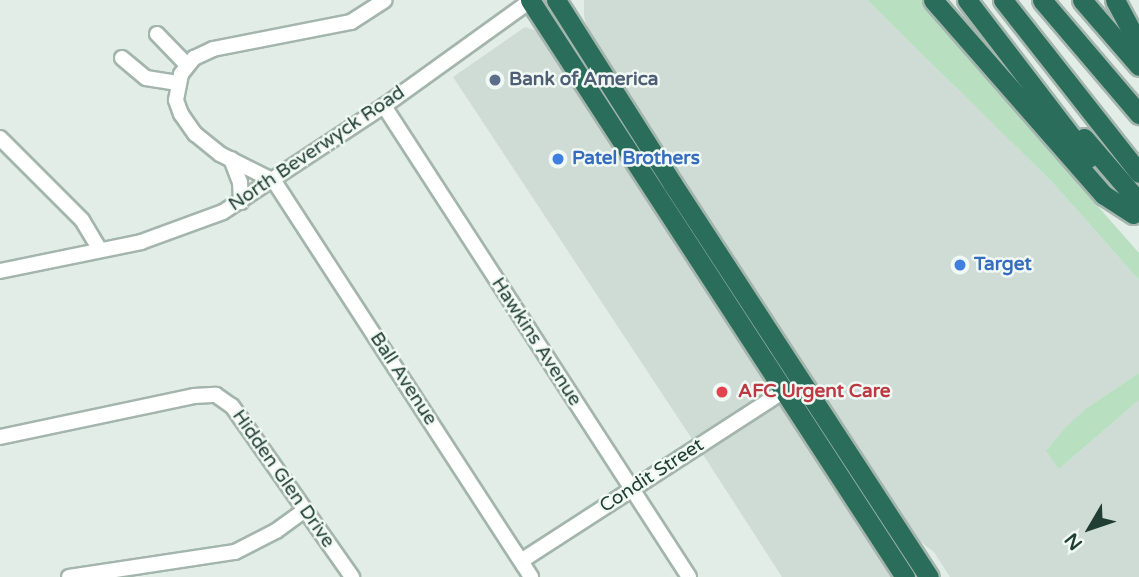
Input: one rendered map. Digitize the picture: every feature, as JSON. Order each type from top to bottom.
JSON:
[{"type":"highway","points":[[530,0],[905,577]]},
{"type":"highway","points":[[556,0],[929,577]]},
{"type":"highway","points":[[933,0],[1104,195],[1137,212]]},
{"type":"highway","points":[[967,0],[1137,212]]},
{"type":"highway","points":[[975,0],[1137,212]]},
{"type":"highway","points":[[1003,0],[1139,173]]},
{"type":"highway","points":[[1042,0],[1139,114]]},
{"type":"highway","points":[[1082,0],[1139,66]]},
{"type":"highway","points":[[1115,0],[1139,45]]},
{"type":"street","points":[[275,181],[206,143],[187,124],[176,100],[178,83],[187,65],[213,49],[351,22],[385,0]]},
{"type":"street","name":"North Beverwyck Road","points":[[0,271],[168,235],[241,202],[384,106],[530,0]]},
{"type":"street","points":[[157,34],[187,65]]},
{"type":"street","points":[[122,58],[146,78],[178,83]]},
{"type":"street","name":"Hawkins Avenue","points":[[384,106],[688,577]]},
{"type":"street","points":[[0,138],[82,220],[100,250]]},
{"type":"street","points":[[231,159],[240,182],[241,202]]},
{"type":"street","name":"Ball Avenue","points":[[275,181],[531,577]]},
{"type":"street","name":"Condit Street","points":[[521,561],[784,391]]},
{"type":"street","name":"Hidden Glen Drive","points":[[0,437],[180,399],[216,395],[232,406],[352,577]]},
{"type":"street","points":[[69,577],[235,552],[276,531],[305,510]]},
{"type":"shaded area","points":[[584,0],[867,0],[1053,183],[1139,280],[1139,373],[1088,407],[1059,469],[1139,400],[1139,577],[950,577],[934,552],[913,536],[588,31]]},
{"type":"shaded area","points":[[525,27],[540,32],[772,387],[692,439],[453,77]]},
{"type":"shaded area","points":[[782,401],[895,577],[782,577],[702,453]]},
{"type":"green space","points":[[867,0],[925,0],[1008,92],[1087,194],[1139,253],[1139,280],[1053,183]]},
{"type":"green space","points":[[1139,373],[1139,400],[1059,469],[1046,451],[1066,427],[1088,407]]},
{"type":"place","name":"Bank of America","points":[[495,80]]},
{"type":"place","name":"Patel Brothers","points":[[558,159]]},
{"type":"place","name":"Target","points":[[960,265]]},
{"type":"place","name":"AFC Urgent Care","points":[[722,392]]}]
